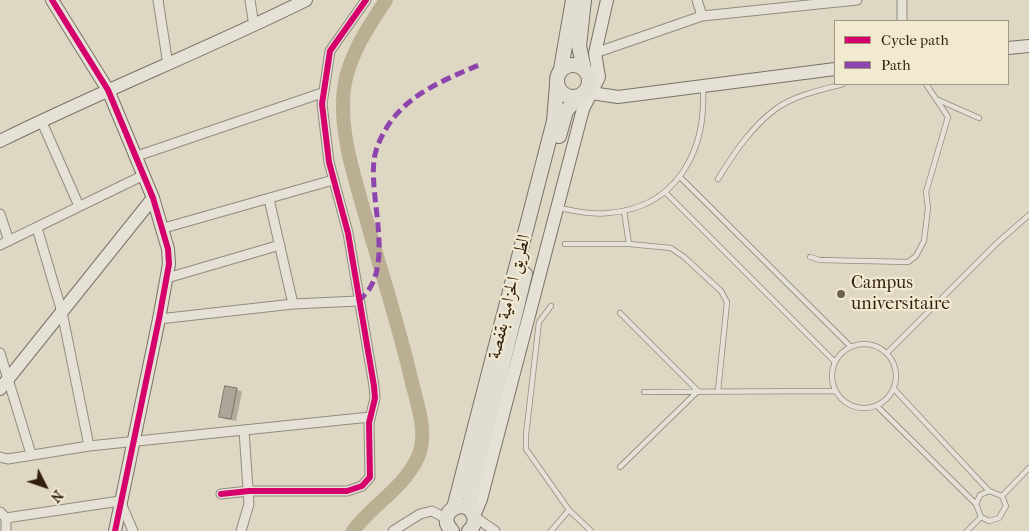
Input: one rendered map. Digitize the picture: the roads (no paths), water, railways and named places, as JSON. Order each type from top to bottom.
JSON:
[{"type":"main road","points":[[561,70],[573,0]]},
{"type":"main road","points":[[584,0],[579,46],[587,86]]},
{"type":"main road","points":[[561,70],[571,64],[587,86]]},
{"type":"main road","name":"الطريق الحزامية بقفصة","points":[[451,523],[554,121],[557,76],[561,70]]},
{"type":"main road","points":[[557,85],[565,96],[587,86]]},
{"type":"main road","name":"الطريق الحزامية بقفصة","points":[[473,523],[471,498],[473,486],[557,144],[566,111],[587,86]]},
{"type":"main road","points":[[451,523],[465,506],[473,523]]},
{"type":"street","points":[[52,0],[108,90],[153,198],[164,228],[169,256],[159,319],[115,531]]},
{"type":"street","points":[[158,0],[168,65]]},
{"type":"street","points":[[250,0],[254,26]]},
{"type":"street","points":[[0,140],[254,26],[306,0]]},
{"type":"street","points":[[221,494],[248,491],[347,491],[368,482],[371,474],[370,417],[375,398],[374,386],[348,234],[333,180],[325,131],[322,93],[331,48],[366,0]]},
{"type":"street","points":[[495,531],[473,523],[559,208],[587,86],[599,77],[595,53],[607,0]]},
{"type":"street","points":[[697,0],[702,16]]},
{"type":"street","points":[[595,53],[702,16],[856,0]]},
{"type":"street","points":[[902,0],[902,20]]},
{"type":"street","points":[[1009,48],[1029,46]]},
{"type":"street","points":[[587,86],[618,97],[834,69]]},
{"type":"street","points":[[136,156],[322,93]]},
{"type":"street","points":[[41,120],[79,206]]},
{"type":"street","points":[[0,245],[144,175]]},
{"type":"street","points":[[164,228],[333,180]]},
{"type":"street","points":[[0,389],[153,198]]},
{"type":"street","points":[[269,199],[293,304]]},
{"type":"street","points":[[0,214],[9,241]]},
{"type":"street","points":[[37,228],[62,312],[89,446]]},
{"type":"street","points":[[166,278],[280,245]]},
{"type":"street","points":[[159,319],[293,304],[358,301]]},
{"type":"street","points":[[0,352],[31,454]]},
{"type":"street","points":[[0,458],[8,459],[89,446],[370,417]]},
{"type":"street","points":[[241,531],[248,510],[244,430]]},
{"type":"street","points":[[6,531],[3,515],[120,501]]},
{"type":"street","points":[[120,501],[133,531]]},
{"type":"street","points":[[393,531],[420,514],[432,511],[451,523]]},
{"type":"lane","points":[[559,208],[587,213],[624,211],[665,192],[680,177],[691,159],[700,134],[704,113],[703,85]]},
{"type":"lane","points":[[718,179],[733,155],[756,126],[778,108],[802,96],[840,85]]},
{"type":"lane","points":[[810,257],[820,260],[908,262],[916,256],[924,241],[927,225],[928,208],[926,192],[948,117],[927,85]]},
{"type":"lane","points":[[934,98],[980,118]]},
{"type":"lane","points":[[680,177],[851,346]]},
{"type":"lane","points":[[665,192],[835,362]]},
{"type":"lane","points":[[624,211],[629,244]]},
{"type":"lane","points":[[887,353],[1029,214]]},
{"type":"lane","points":[[565,244],[629,244],[675,249],[725,296],[727,302],[718,391]]},
{"type":"lane","points":[[551,306],[539,322],[526,449],[569,510],[591,531]]},
{"type":"lane","points":[[620,313],[698,391]]},
{"type":"lane","points":[[870,344],[887,353],[896,370],[894,389],[890,396],[877,406],[858,408],[848,405],[834,391],[832,376],[835,362],[841,353],[851,346],[870,344]]},
{"type":"lane","points":[[877,406],[976,504],[980,517],[989,521],[1002,515],[1006,506],[1002,496],[989,491],[894,389]]},
{"type":"lane","points":[[620,467],[698,391]]},
{"type":"lane","points":[[644,392],[834,391]]},
{"type":"lane","points":[[1002,496],[1029,468]]},
{"type":"lane","points":[[976,504],[980,495],[989,491]]},
{"type":"lane","points":[[551,531],[569,510]]},
{"type":"lane","points":[[967,531],[980,517]]},
{"type":"waterway","points":[[353,531],[405,478],[418,457],[422,439],[417,401],[348,151],[343,119],[344,88],[350,64],[366,31],[386,0]]},
{"type":"place","name":"Campus universitaire","points":[[841,294]]}]
